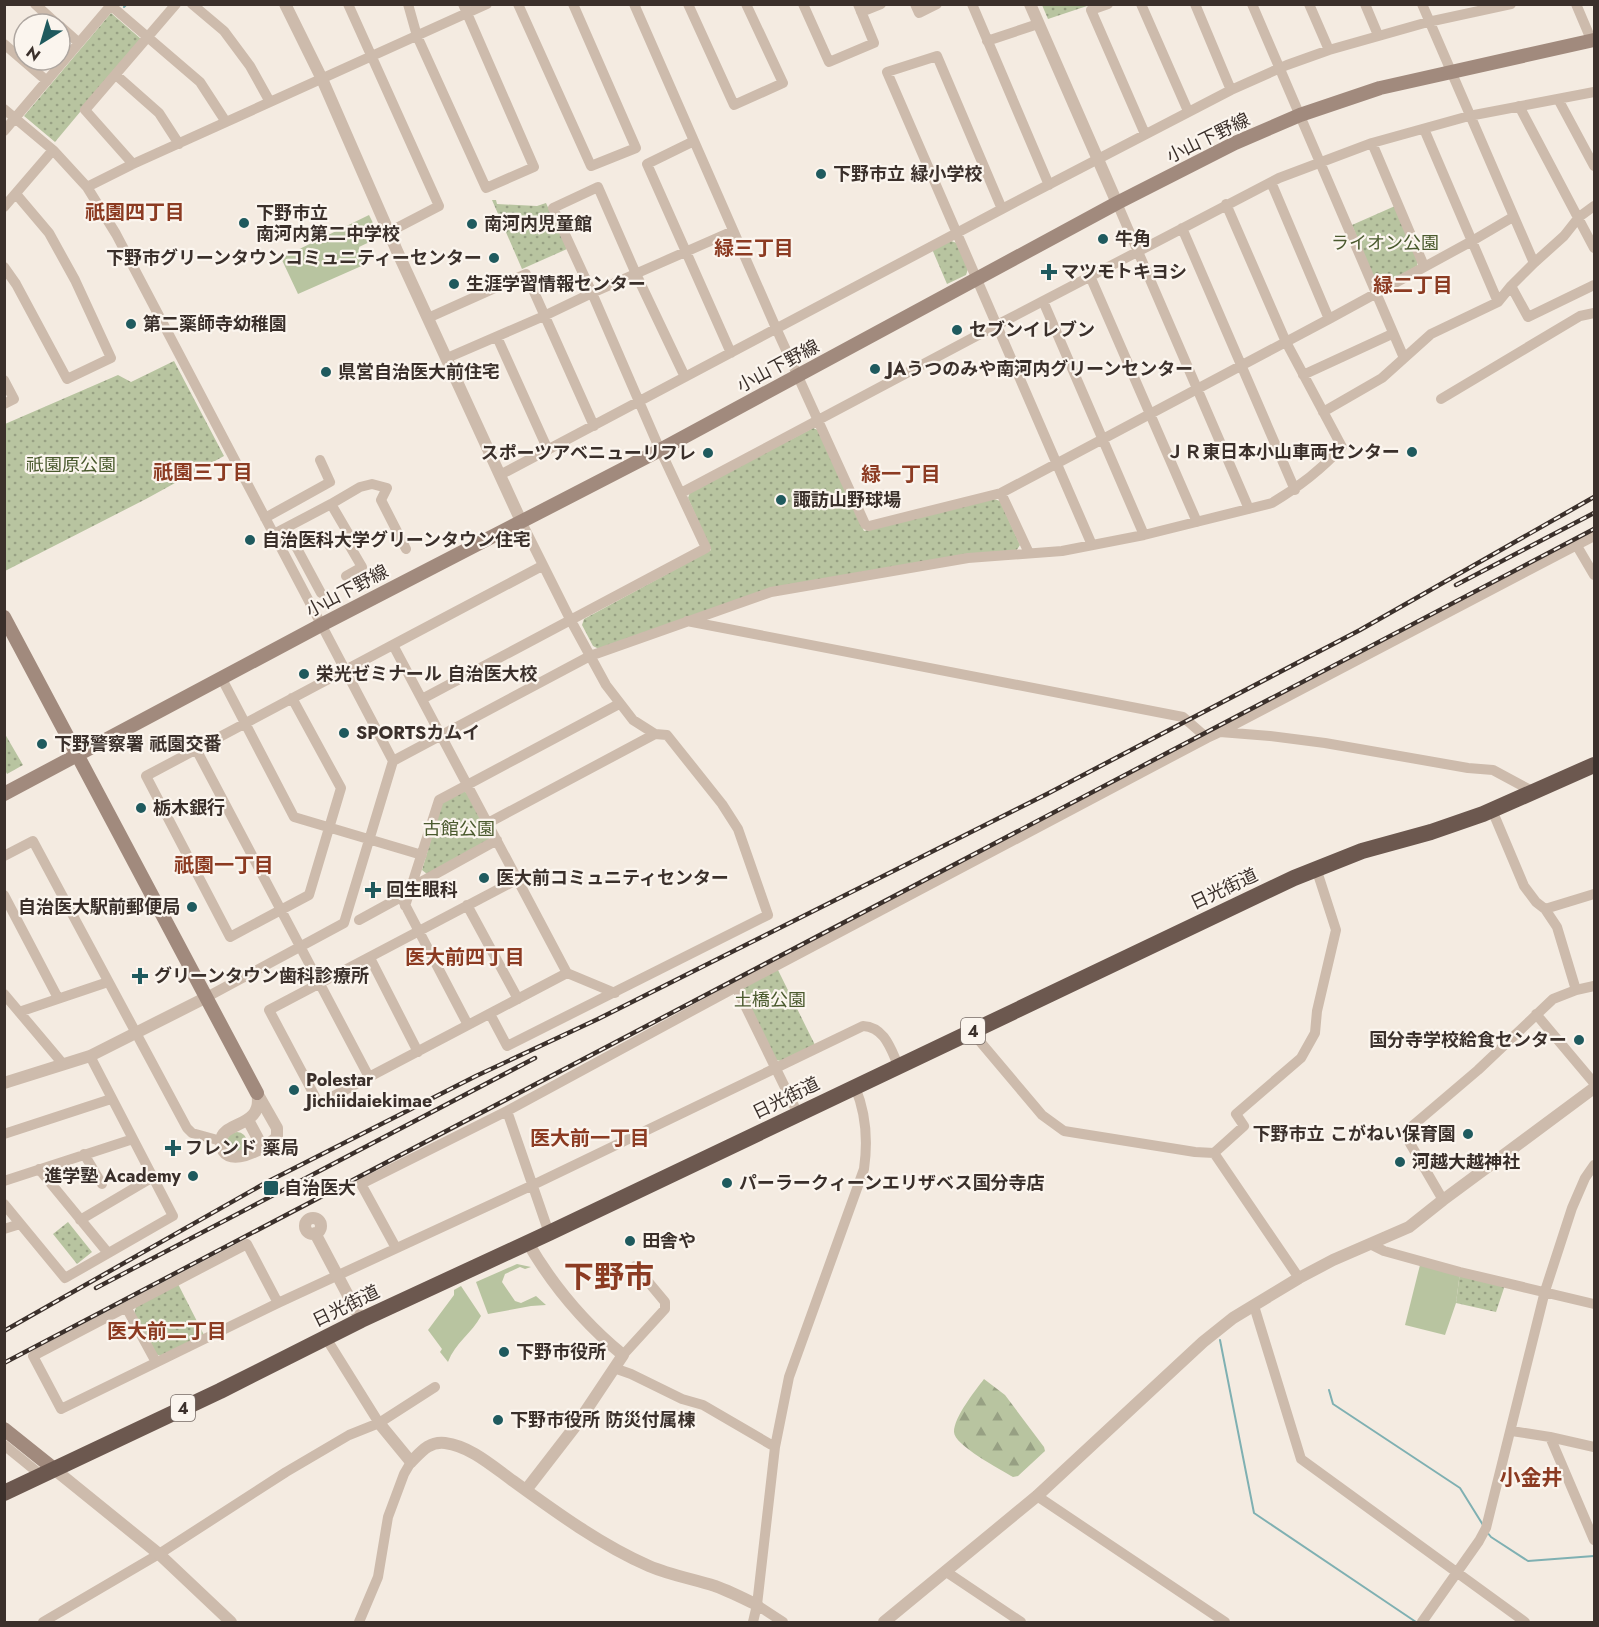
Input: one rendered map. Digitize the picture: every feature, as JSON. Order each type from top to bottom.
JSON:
[{"type":"highway","name":"日光街道","points":[[4,1493],[220,1391],[361,1320],[528,1244],[1316,868],[1362,851],[1431,832],[1492,810],[1594,765]]},
{"type":"main road","name":"小山下野線","points":[[4,794],[321,625],[660,450],[1117,203],[1235,142],[1300,115],[1380,88],[1594,39]]},
{"type":"main road","points":[[4,617],[257,1093]]},
{"type":"main road","points":[[4,1429],[48,1472]]},
{"type":"street","points":[[133,164],[86,110],[176,4]]},
{"type":"street","points":[[192,4],[224,31],[250,66],[270,102]]},
{"type":"street","points":[[285,4],[322,79],[521,521],[570,619],[619,704],[633,720],[655,734],[667,735],[722,804],[738,829],[768,915],[507,1046],[490,1014]]},
{"type":"street","points":[[348,4],[439,207],[389,232]]},
{"type":"street","points":[[408,4],[417,36],[486,188],[534,167],[464,9]]},
{"type":"street","points":[[87,187],[417,36],[464,9],[487,4]]},
{"type":"street","points":[[518,4],[591,166],[636,148],[573,4]]},
{"type":"street","points":[[634,4],[776,328],[865,524],[869,526],[1000,493],[1329,319],[1472,242],[1513,217]]},
{"type":"street","points":[[688,4],[734,105],[783,83],[746,4]]},
{"type":"street","points":[[803,4],[829,62],[874,43],[859,8],[881,4]]},
{"type":"street","points":[[915,4],[919,13],[937,4]]},
{"type":"street","points":[[972,4],[1048,185]]},
{"type":"street","points":[[1030,4],[1249,509]]},
{"type":"street","points":[[1108,4],[1091,10],[1145,134]]},
{"type":"street","points":[[1141,4],[1188,111]]},
{"type":"street","points":[[1195,4],[1231,90]]},
{"type":"street","points":[[1252,4],[1404,358]]},
{"type":"street","points":[[1310,4],[1329,50]]},
{"type":"street","points":[[1365,4],[1378,35]]},
{"type":"street","points":[[1422,4],[1449,71],[1534,263]]},
{"type":"street","points":[[500,475],[1231,90],[1280,68],[1329,50],[1474,8],[1511,4]]},
{"type":"street","points":[[1576,4],[1590,37],[1594,39]]},
{"type":"street","points":[[4,131],[111,5],[200,82],[226,122]]},
{"type":"street","points":[[987,41],[1038,24]]},
{"type":"street","points":[[72,37],[79,43]]},
{"type":"street","points":[[4,44],[47,81]]},
{"type":"street","points":[[1002,209],[937,56],[887,72],[1092,545]]},
{"type":"street","points":[[116,75],[159,114],[179,144]]},
{"type":"street","points":[[681,493],[1271,182],[1372,143],[1469,116],[1594,92]]},
{"type":"street","points":[[1558,99],[1594,166]]},
{"type":"street","points":[[1519,106],[1594,248]]},
{"type":"street","points":[[4,109],[54,150],[87,187],[116,234],[393,761]]},
{"type":"street","points":[[1424,129],[1498,302]]},
{"type":"street","points":[[694,141],[647,164],[731,353]]},
{"type":"street","points":[[1372,143],[1424,266]]},
{"type":"street","points":[[4,207],[54,150]]},
{"type":"street","points":[[1271,182],[1329,319]]},
{"type":"street","points":[[422,699],[706,548],[553,208],[598,187],[685,377]]},
{"type":"street","points":[[4,267],[16,284],[67,379],[111,358],[75,280],[49,233],[16,194]]},
{"type":"street","points":[[4,1083],[90,1056],[205,998],[344,923],[393,761],[590,656],[771,592],[968,558],[1062,551],[1144,535],[1272,503],[1295,490],[1322,469],[1341,447],[1286,342],[1226,204]]},
{"type":"street","points":[[1323,412],[1382,378],[1431,334],[1498,302],[1510,286],[1564,236],[1579,217],[1594,206]]},
{"type":"street","points":[[1182,228],[1295,490]]},
{"type":"street","points":[[447,358],[734,231]]},
{"type":"street","points":[[428,318],[526,274],[594,426]]},
{"type":"street","points":[[1090,276],[1197,522]]},
{"type":"street","points":[[1510,286],[1528,317],[1594,285]]},
{"type":"street","points":[[1043,301],[1144,535]]},
{"type":"street","points":[[1441,399],[1580,316],[1594,313]]},
{"type":"street","points":[[1303,375],[1392,334]]},
{"type":"street","points":[[497,337],[548,450]]},
{"type":"street","points":[[4,380],[14,399],[4,404]]},
{"type":"street","points":[[265,518],[330,482],[320,460]]},
{"type":"street","points":[[274,534],[360,487],[372,484],[387,488],[381,500],[406,549]]},
{"type":"street","points":[[1000,493],[1029,554]]},
{"type":"street","points":[[331,504],[348,534],[348,543],[362,567],[346,576]]},
{"type":"street","points":[[286,528],[321,593]]},
{"type":"street","points":[[396,1248],[362,1184],[507,1111],[736,987],[1594,536]]},
{"type":"street","points":[[1577,546],[1594,575]]},
{"type":"street","points":[[292,698],[341,788],[309,895],[230,937],[146,776],[292,698],[542,566]]},
{"type":"street","points":[[687,621],[1183,717],[1207,738]]},
{"type":"street","points":[[393,645],[567,973],[615,993]]},
{"type":"street","points":[[222,679],[294,817],[422,855]]},
{"type":"street","points":[[405,906],[439,800],[619,704]]},
{"type":"street","points":[[1220,732],[1325,743],[1468,768],[1492,770],[1534,792]]},
{"type":"street","points":[[488,824],[655,734]]},
{"type":"street","points":[[196,749],[369,1077]]},
{"type":"street","points":[[1492,810],[1524,886],[1536,902],[1545,909],[1557,927],[1576,990]]},
{"type":"street","points":[[412,887],[497,840]]},
{"type":"street","points":[[4,856],[33,841],[187,1128],[192,1133],[221,1141]]},
{"type":"street","points":[[972,1032],[1042,1115],[1064,1131],[1214,1153],[1244,1126],[1236,1114],[1301,1058],[1315,1033],[1317,1011],[1336,930],[1316,868]]},
{"type":"street","points":[[518,879],[269,1010],[319,1104],[567,973]]},
{"type":"street","points":[[1545,909],[1594,894]]},
{"type":"street","points":[[4,895],[58,998]]},
{"type":"street","points":[[359,920],[401,897],[468,1025]]},
{"type":"street","points":[[467,905],[518,999]]},
{"type":"street","points":[[370,958],[417,1052]]},
{"type":"street","points":[[19,1012],[108,982]]},
{"type":"street","points":[[1443,1200],[1404,1133],[1478,1070],[1553,999],[1594,986]]},
{"type":"street","points":[[736,987],[798,1114]]},
{"type":"street","points":[[4,994],[63,1064]]},
{"type":"street","points":[[1536,1014],[1594,1083]]},
{"type":"street","points":[[278,1303],[247,1244],[33,1356],[61,1409],[278,1303],[532,1185],[864,1026],[870,1026],[884,1035],[899,1067]]},
{"type":"street","points":[[4,1204],[65,1278],[173,1216],[90,1056]]},
{"type":"street","points":[[753,1623],[775,1447],[789,1377],[864,1168],[866,1136],[861,1101],[855,1087]]},
{"type":"street","points":[[884,1623],[1037,1496],[1203,1342],[1233,1318],[1333,1260],[1409,1227],[1594,1088]]},
{"type":"street","points":[[257,1093],[278,1132],[274,1140],[241,1157],[233,1158],[227,1154],[221,1141],[225,1132],[248,1120],[258,1106],[257,1093]]},
{"type":"street","points":[[4,1134],[111,1099]]},
{"type":"street","points":[[507,1111],[549,1233]]},
{"type":"street","points":[[248,1120],[262,1146]]},
{"type":"street","points":[[4,1180],[133,1139]]},
{"type":"street","points":[[1214,1153],[1299,1278]]},
{"type":"street","points":[[84,1154],[102,1184]]},
{"type":"street","points":[[1422,1623],[1486,1528],[1545,1291],[1572,1208],[1585,1178],[1594,1165]]},
{"type":"street","points":[[39,1169],[108,1254]]},
{"type":"street","points":[[80,1220],[153,1177]]},
{"type":"street","points":[[4,1229],[20,1224]]},
{"type":"street","points":[[315,1233],[361,1320]]},
{"type":"street","points":[[528,1244],[549,1276],[579,1314],[622,1355]]},
{"type":"street","points":[[1370,1244],[1384,1251],[1460,1272],[1594,1304]]},
{"type":"street","points":[[526,1490],[577,1424],[622,1355],[665,1309],[665,1302],[635,1266]]},
{"type":"street","points":[[1254,1306],[1300,1459],[1525,1623]]},
{"type":"street","points":[[126,1307],[156,1362]]},
{"type":"street","points":[[326,1338],[379,1423],[411,1462]]},
{"type":"street","points":[[614,1368],[682,1399],[703,1405],[775,1447]]},
{"type":"street","points":[[43,1623],[159,1554],[285,1472],[349,1435],[379,1423],[435,1387]]},
{"type":"street","points":[[1512,1431],[1594,1447]]},
{"type":"street","points":[[1550,1437],[1594,1540]]},
{"type":"street","points":[[358,1623],[378,1577],[388,1517],[404,1474],[411,1462],[427,1446],[435,1443],[446,1443],[477,1456],[575,1524],[633,1558],[673,1574],[717,1586],[757,1605],[783,1623]]},
{"type":"street","points":[[4,1445],[48,1472],[159,1554],[231,1623]]},
{"type":"street","points":[[1037,1496],[1225,1623]]},
{"type":"street","points":[[945,1571],[1020,1623]]},
{"type":"green space","points":[[1042,5],[1090,5],[1048,19]]},
{"type":"green space","points":[[111,13],[141,39],[55,142],[24,116],[61,72],[72,72],[72,59]]},
{"type":"green space","points":[[492,200],[496,200],[497,204],[537,206],[546,203],[567,249],[522,269]]},
{"type":"green space","name":"ライオン公園","points":[[1395,206],[1418,261],[1417,266],[1382,285],[1376,283],[1352,225]]},
{"type":"green space","points":[[369,215],[380,237],[359,247],[366,264],[298,294],[281,258]]},
{"type":"green space","points":[[951,241],[957,243],[968,269],[966,275],[947,284],[932,249]]},
{"type":"green space","name":"祇園原公園","points":[[174,361],[224,456],[146,499],[5,571],[5,424],[118,375],[131,382]]},
{"type":"green space","points":[[813,428],[818,430],[864,531],[994,499],[1000,501],[1020,545],[1016,551],[814,580],[599,649],[593,646],[582,625],[584,619],[711,550],[688,498],[690,492]]},
{"type":"green space","points":[[5,734],[23,765],[7,774],[5,770]]},
{"type":"green space","name":"古館公園","points":[[462,791],[468,793],[490,835],[488,841],[427,874],[422,870],[442,802]]},
{"type":"green space","name":"土橋公園","points":[[777,968],[815,1045],[781,1061],[776,1060],[742,991],[744,985]]},
{"type":"green space","points":[[237,1132],[244,1135],[247,1142],[244,1149],[237,1152],[230,1149],[227,1142],[230,1135]]},
{"type":"green space","points":[[68,1222],[92,1252],[77,1264],[53,1234]]},
{"type":"green space","points":[[1421,1261],[1460,1272],[1456,1303],[1445,1335],[1405,1325]]},
{"type":"green space","points":[[517,1264],[531,1267],[525,1269],[520,1267],[505,1274],[502,1282],[515,1301],[521,1303],[536,1296],[546,1305],[488,1314],[476,1282]]},
{"type":"green space","points":[[1460,1272],[1506,1282],[1496,1312],[1456,1303]]},
{"type":"green space","points":[[178,1284],[204,1335],[161,1356],[155,1354],[134,1314],[136,1307]]},
{"type":"green space","points":[[461,1286],[481,1316],[455,1349],[448,1362],[440,1352],[442,1349],[428,1330],[454,1295],[454,1290]]},
{"type":"green space","points":[[984,1379],[1005,1395],[1044,1447],[1045,1451],[1018,1476],[1013,1477],[979,1457],[962,1444],[954,1432],[957,1419]]},
{"type":"waterway","points":[[124,7],[127,4]]},
{"type":"waterway","points":[[1220,1340],[1254,1513],[1416,1622]]},
{"type":"waterway","points":[[1329,1390],[1333,1404],[1460,1488],[1483,1525]]},
{"type":"waterway","points":[[1487,1532],[1528,1561],[1594,1556]]},
{"type":"railway","points":[[4,1331],[267,1182],[476,1076],[598,1019],[1047,794],[1360,630],[1594,497]]},
{"type":"railway","points":[[1456,585],[1594,513]]},
{"type":"railway","points":[[4,1363],[1594,529]]},
{"type":"railway","points":[[96,1288],[535,1058]]},
{"type":"place","name":"下野市立 緑小学校","points":[[821,174]]},
{"type":"place","name":"下野市立 南河内第二中学校","points":[[244,223]]},
{"type":"place","name":"南河内児童館","points":[[472,224]]},
{"type":"place","name":"牛角","points":[[1103,239]]},
{"type":"place","name":"下野市グリーンタウンコミュニティーセンター","points":[[494,258]]},
{"type":"place","name":"マツモトキヨシ","points":[[1049,272]]},
{"type":"place","name":"生涯学習情報センター","points":[[454,284]]},
{"type":"place","name":"第二薬師寺幼稚園","points":[[131,324]]},
{"type":"place","name":"セブンイレブン","points":[[957,330]]},
{"type":"place","name":"JAうつのみや南河内グリーンセンター","points":[[875,369]]},
{"type":"place","name":"県営自治医大前住宅","points":[[326,372]]},
{"type":"place","name":"ＪＲ東日本小山車両センター","points":[[1412,452]]},
{"type":"place","name":"スポーツアベニューリフレ","points":[[708,453]]},
{"type":"place","name":"諏訪山野球場","points":[[781,500]]},
{"type":"place","name":"自治医科大学グリーンタウン住宅","points":[[250,540]]},
{"type":"place","name":"栄光ゼミナール 自治医大校","points":[[304,674]]},
{"type":"place","name":"SPORTSカムイ","points":[[344,733]]},
{"type":"place","name":"下野警察署 祇園交番","points":[[42,744]]},
{"type":"place","name":"栃木銀行","points":[[141,808]]},
{"type":"place","name":"医大前コミュニティセンター","points":[[484,878]]},
{"type":"place","name":"回生眼科","points":[[373,890]]},
{"type":"place","name":"自治医大駅前郵便局","points":[[192,907]]},
{"type":"place","name":"グリーンタウン歯科診療所","points":[[140,976]]},
{"type":"place","name":"国分寺学校給食センター","points":[[1579,1040]]},
{"type":"place","name":"Polestar Jichiidaiekimae","points":[[294,1090]]},
{"type":"place","name":"下野市立 こがねい保育園","points":[[1468,1134]]},
{"type":"place","name":"フレンド 薬局","points":[[173,1148]]},
{"type":"place","name":"河越大越神社","points":[[1400,1162]]},
{"type":"place","name":"進学塾 Academy","points":[[193,1176]]},
{"type":"place","name":"パーラークィーンエリザベス国分寺店","points":[[727,1183]]},
{"type":"place","name":"自治医大","points":[[271,1188]]},
{"type":"place","name":"田舎や","points":[[630,1241]]},
{"type":"place","name":"下野市役所","points":[[504,1352]]},
{"type":"place","name":"下野市役所 防災付属棟","points":[[498,1420]]},
{"type":"district","name":"祇園四丁目","points":[[135,212]]},
{"type":"district","name":"緑三丁目","points":[[754,248]]},
{"type":"district","name":"緑二丁目","points":[[1413,285]]},
{"type":"district","name":"祇園三丁目","points":[[203,472]]},
{"type":"district","name":"緑一丁目","points":[[901,474]]},
{"type":"district","name":"祇園一丁目","points":[[224,865]]},
{"type":"district","name":"医大前四丁目","points":[[465,957]]},
{"type":"district","name":"医大前一丁目","points":[[590,1138]]},
{"type":"district","name":"下野市","points":[[609,1277]]},
{"type":"district","name":"医大前二丁目","points":[[167,1331]]},
{"type":"district","name":"小金井","points":[[1531,1478]]}]
